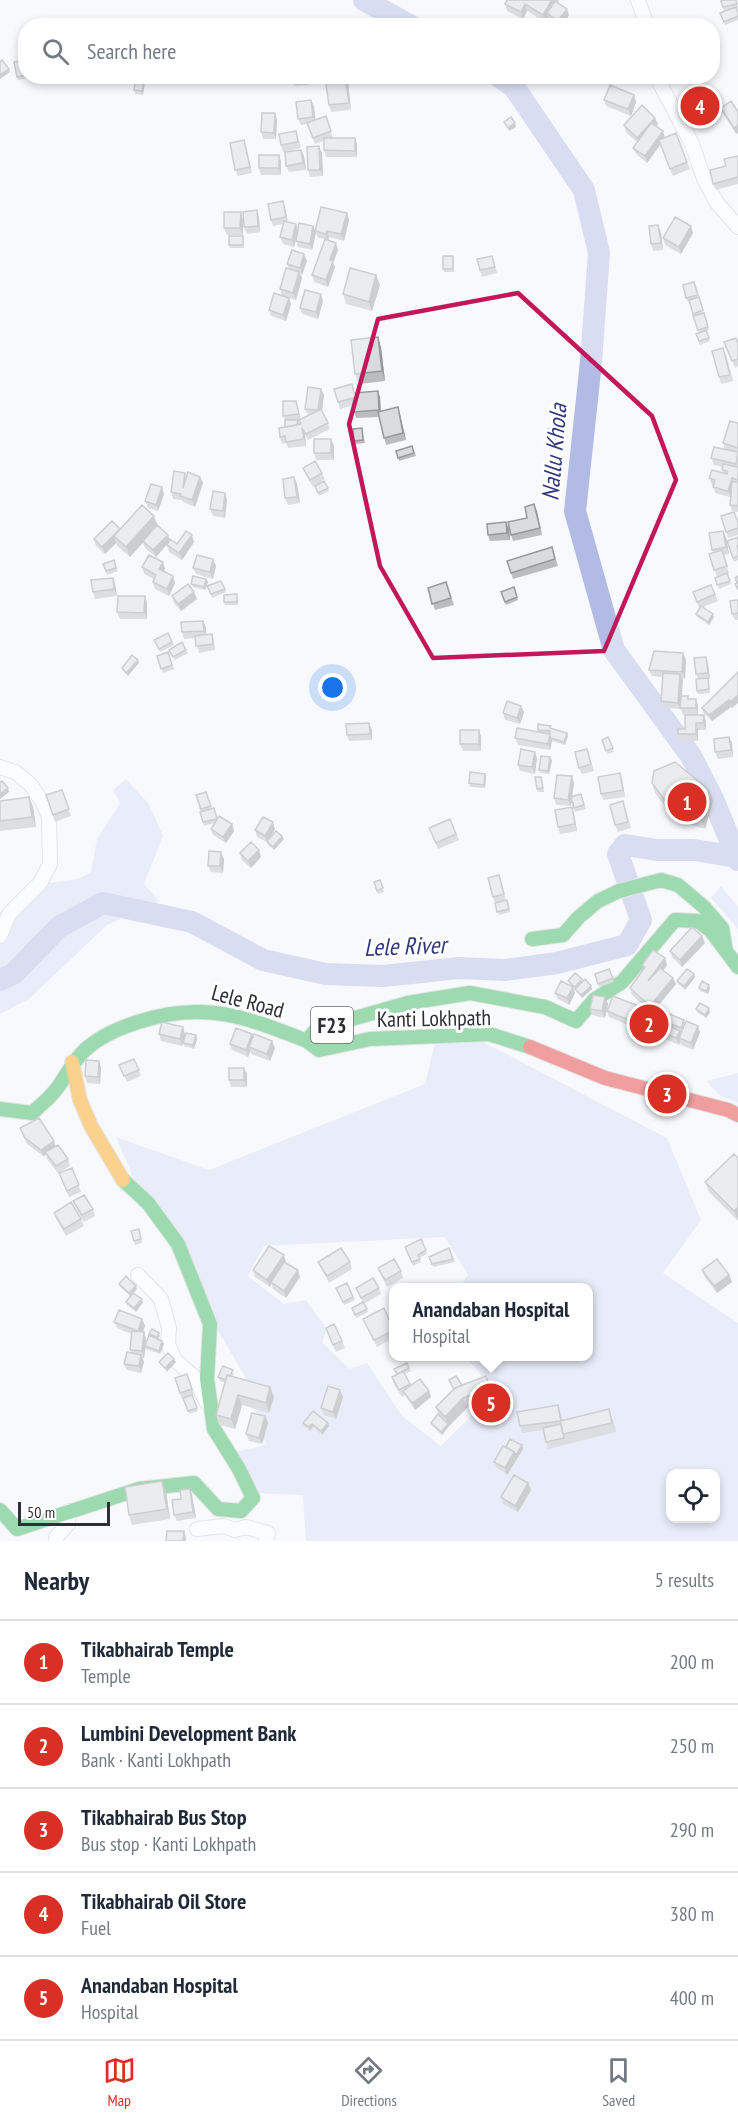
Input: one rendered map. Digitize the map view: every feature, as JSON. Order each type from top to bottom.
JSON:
[{"type":"street","points":[[638,0],[644,18]]},
{"type":"street","points":[[660,84],[692,144],[704,179],[717,203],[738,227]]},
{"type":"street","points":[[0,767],[15,772],[30,784],[42,801],[49,817],[50,864],[40,883],[9,914],[0,936]]},
{"type":"street","points":[[532,939],[563,935],[598,901],[619,891],[661,880],[678,885],[704,907],[723,928],[726,951]]},
{"type":"street","name":"Kanti Lokhpath","points":[[738,967],[711,931],[698,921],[675,920],[622,982],[594,1000],[576,1021],[545,1007],[471,993],[408,1004],[341,1022],[314,1032],[307,1041],[319,1050],[370,1039],[489,1034],[535,1048],[605,1078],[728,1110],[738,1115]]},
{"type":"street","name":"Lele Road","points":[[0,1109],[32,1113],[50,1098],[72,1062],[87,1048],[122,1027],[145,1018],[190,1009],[217,1011],[253,1020],[307,1041]]},
{"type":"street","points":[[0,1510],[17,1529],[139,1489],[194,1483],[218,1509],[241,1511],[253,1498],[239,1468],[214,1429],[207,1379],[210,1324],[178,1244],[148,1203],[124,1182],[91,1126],[80,1100],[72,1062]]},
{"type":"street","points":[[138,1275],[161,1299],[169,1328],[168,1344],[176,1360],[193,1376],[212,1413]]},
{"type":"street","points":[[56,1541],[68,1524],[69,1511]]},
{"type":"street","points":[[203,1533],[223,1526],[235,1530],[246,1527],[268,1533],[267,1541]]},
{"type":"highlighted area","points":[[518,293],[652,416],[676,480],[604,651],[433,658],[380,566],[349,424],[378,319]]},
{"type":"shaded area","points":[[126,779],[149,804],[163,836],[144,884],[159,901],[107,925],[29,999],[0,1014],[0,913],[19,893],[23,900],[41,884],[78,879],[91,872],[97,839],[120,803],[113,790]]},
{"type":"shaded area","points":[[721,886],[738,907],[738,929],[711,898]]},
{"type":"shaded area","points":[[483,1042],[667,1138],[701,1220],[663,1273],[738,1323],[738,1541],[306,1541],[303,1495],[255,1493],[231,1453],[266,1445],[244,1375],[145,1205],[116,1137],[209,1170],[425,1084],[435,1043]]},
{"type":"shaded area","points":[[738,1073],[738,1103],[719,1095],[706,1081]]},
{"type":"building","points":[[507,0],[552,0],[543,15],[525,4],[521,12],[505,4]]},
{"type":"building","points":[[736,0],[737,4],[723,7],[721,1]]},
{"type":"building","points":[[555,1],[567,9],[560,18],[554,18],[547,13]]},
{"type":"building","points":[[736,7],[738,16],[724,22],[720,13]]},
{"type":"building","points":[[2,60],[9,69],[0,75],[0,62]]},
{"type":"building","points":[[18,61],[18,77],[17,77],[14,62]]},
{"type":"building","points":[[135,84],[143,84],[142,91],[134,90]]},
{"type":"building","points":[[326,84],[346,84],[349,103],[329,105]]},
{"type":"building","points":[[610,85],[634,95],[628,109],[604,100]]},
{"type":"building","points":[[699,97],[708,114],[703,117],[693,100]]},
{"type":"building","points":[[311,100],[313,117],[298,119],[296,102]]},
{"type":"building","points":[[731,101],[738,112],[738,125],[734,128],[721,108]]},
{"type":"building","points":[[642,105],[655,118],[637,138],[624,125]]},
{"type":"building","points":[[262,113],[275,113],[274,133],[261,132]]},
{"type":"building","points":[[326,116],[331,131],[313,138],[307,123]]},
{"type":"building","points":[[511,117],[515,123],[508,128],[504,122]]},
{"type":"building","points":[[651,123],[663,131],[645,156],[633,148]]},
{"type":"building","points":[[296,131],[298,142],[281,145],[279,134]]},
{"type":"building","points":[[676,133],[687,162],[670,169],[659,140]]},
{"type":"building","points":[[324,138],[355,138],[355,151],[324,150]]},
{"type":"building","points":[[244,140],[250,167],[235,170],[230,143]]},
{"type":"building","points":[[319,146],[320,170],[308,170],[307,147]]},
{"type":"building","points":[[301,150],[303,163],[286,166],[285,152]]},
{"type":"building","points":[[259,155],[279,155],[279,168],[259,168]]},
{"type":"building","points":[[738,156],[738,177],[713,184],[710,170],[726,166],[724,159]]},
{"type":"building","points":[[283,201],[286,217],[271,220],[268,204]]},
{"type":"building","points":[[321,207],[347,213],[341,234],[315,231]]},
{"type":"building","points":[[257,210],[258,226],[244,227],[243,212]]},
{"type":"building","points":[[224,212],[241,212],[240,228],[224,228]]},
{"type":"building","points":[[675,217],[691,226],[679,247],[663,238]]},
{"type":"building","points":[[284,221],[296,224],[292,240],[280,237]]},
{"type":"building","points":[[299,223],[313,226],[310,244],[296,241]]},
{"type":"building","points":[[658,225],[661,243],[651,244],[649,226]]},
{"type":"building","points":[[229,236],[243,236],[243,245],[229,245]]},
{"type":"building","points":[[325,239],[336,243],[330,260],[333,261],[326,280],[312,275]]},
{"type":"building","points":[[292,250],[304,254],[300,268],[287,264]]},
{"type":"building","points":[[443,256],[453,256],[453,269],[443,269]]},
{"type":"building","points":[[492,256],[495,267],[480,270],[477,259]]},
{"type":"building","points":[[286,268],[299,272],[293,293],[280,289]]},
{"type":"building","points":[[350,268],[376,275],[369,302],[343,294]]},
{"type":"building","points":[[694,282],[698,295],[686,298],[683,285]]},
{"type":"building","points":[[305,290],[321,294],[316,312],[300,308]]},
{"type":"building","points":[[274,293],[289,298],[283,315],[269,310]]},
{"type":"building","points":[[699,297],[703,310],[693,314],[689,300]]},
{"type":"building","points":[[704,313],[708,327],[698,330],[693,316]]},
{"type":"building","points":[[706,330],[709,338],[699,341],[696,334]]},
{"type":"building","points":[[378,337],[382,371],[355,374],[351,340]]},
{"type":"building","points":[[736,338],[738,359],[732,361],[724,342]]},
{"type":"building","points":[[723,348],[730,375],[719,377],[712,351]]},
{"type":"building","points":[[352,384],[354,393],[378,391],[379,410],[354,412],[353,398],[338,402],[334,389]]},
{"type":"building","points":[[308,387],[321,389],[318,410],[305,409]]},
{"type":"building","points":[[283,401],[296,401],[299,414],[283,416]]},
{"type":"building","points":[[398,407],[403,433],[384,438],[378,412]]},
{"type":"building","points":[[321,409],[328,423],[306,434],[302,428],[304,439],[286,442],[285,436],[280,437],[279,428],[301,424],[299,420]]},
{"type":"building","points":[[285,420],[298,420],[297,425],[285,427]]},
{"type":"building","points":[[730,421],[738,423],[738,448],[723,443]]},
{"type":"building","points":[[558,426],[561,439],[551,441],[548,429]]},
{"type":"building","points":[[362,428],[363,440],[354,441],[353,429]]},
{"type":"building","points":[[314,439],[331,439],[331,453],[314,453]]},
{"type":"building","points":[[412,446],[414,453],[398,458],[396,451]]},
{"type":"building","points":[[714,447],[738,452],[736,464],[711,458]]},
{"type":"building","points":[[315,461],[322,473],[310,480],[303,468]]},
{"type":"building","points":[[723,464],[738,467],[738,480],[732,478],[728,491],[713,487],[715,480],[709,478],[712,470],[727,474],[727,471],[722,470]]},
{"type":"building","points":[[174,471],[185,473],[183,488],[188,472],[200,477],[192,500],[171,492]]},
{"type":"building","points":[[294,477],[297,497],[285,498],[283,479]]},
{"type":"building","points":[[324,481],[328,488],[318,493],[315,486]]},
{"type":"building","points":[[732,482],[738,482],[738,506],[730,505]]},
{"type":"building","points":[[151,484],[162,487],[156,505],[145,501]]},
{"type":"building","points":[[213,491],[225,493],[223,511],[210,509]]},
{"type":"building","points":[[534,504],[540,528],[511,535],[508,522],[527,518],[525,507]]},
{"type":"building","points":[[142,505],[154,516],[126,547],[114,536]]},
{"type":"building","points":[[734,512],[738,528],[726,532],[721,516]]},
{"type":"building","points":[[112,521],[120,529],[102,547],[94,539]]},
{"type":"building","points":[[506,522],[507,533],[488,535],[487,524]]},
{"type":"building","points":[[157,525],[168,535],[153,550],[143,541]]},
{"type":"building","points":[[186,531],[192,535],[179,553],[167,545],[170,539],[177,544]]},
{"type":"building","points":[[723,531],[726,547],[712,550],[709,533]]},
{"type":"building","points":[[738,537],[738,556],[733,558],[727,541]]},
{"type":"building","points":[[552,547],[555,559],[511,573],[507,561]]},
{"type":"building","points":[[722,550],[727,566],[714,570],[709,554]]},
{"type":"building","points":[[149,555],[163,562],[159,569],[173,576],[167,589],[153,582],[156,575],[142,567]]},
{"type":"building","points":[[197,555],[213,559],[210,572],[193,568]]},
{"type":"building","points":[[114,560],[116,568],[106,571],[103,564]]},
{"type":"building","points":[[727,573],[730,581],[717,585],[715,578]]},
{"type":"building","points":[[193,576],[206,579],[204,587],[191,584]]},
{"type":"building","points":[[738,576],[738,590],[735,578]]},
{"type":"building","points":[[113,578],[114,589],[93,592],[91,580]]},
{"type":"building","points":[[221,581],[225,589],[211,594],[207,586]]},
{"type":"building","points":[[446,582],[451,598],[432,604],[428,588]]},
{"type":"building","points":[[188,584],[194,592],[178,604],[172,596]]},
{"type":"building","points":[[711,585],[715,594],[697,602],[693,592]]},
{"type":"building","points":[[514,587],[517,597],[505,602],[501,592]]},
{"type":"building","points":[[237,594],[237,602],[224,602],[224,595]]},
{"type":"building","points":[[118,596],[145,596],[144,613],[117,612]]},
{"type":"building","points":[[738,600],[738,613],[732,614],[730,601]]},
{"type":"building","points":[[701,606],[713,614],[708,622],[696,614]]},
{"type":"building","points":[[203,621],[204,631],[182,632],[181,622]]},
{"type":"building","points":[[168,633],[172,642],[159,649],[154,640]]},
{"type":"building","points":[[212,634],[213,644],[196,646],[195,636]]},
{"type":"building","points":[[182,642],[186,650],[173,657],[169,650]]},
{"type":"building","points":[[654,651],[683,653],[682,672],[649,670]]},
{"type":"building","points":[[168,652],[172,665],[161,669],[157,656]]},
{"type":"building","points":[[132,655],[138,660],[126,673],[122,668]]},
{"type":"building","points":[[706,657],[708,673],[696,674],[694,658]]},
{"type":"building","points":[[738,672],[738,695],[709,715],[702,708]]},
{"type":"building","points":[[663,673],[680,674],[678,703],[661,701]]},
{"type":"building","points":[[708,678],[709,689],[697,691],[696,679]]},
{"type":"building","points":[[681,696],[696,699],[696,708],[680,708]]},
{"type":"building","points":[[507,701],[521,706],[517,718],[503,713]]},
{"type":"building","points":[[685,715],[704,715],[703,723],[696,723],[696,734],[678,734],[678,729],[685,729]]},
{"type":"building","points":[[369,723],[370,734],[347,735],[346,724]]},
{"type":"building","points":[[538,724],[551,726],[550,728],[567,733],[564,742],[551,738],[550,731],[538,730]]},
{"type":"building","points":[[517,728],[550,734],[548,744],[515,738]]},
{"type":"building","points":[[460,730],[479,730],[479,744],[460,744]]},
{"type":"building","points":[[608,737],[613,748],[606,751],[602,740]]},
{"type":"building","points":[[729,737],[731,750],[715,752],[714,739]]},
{"type":"building","points":[[521,749],[535,752],[532,767],[518,765]]},
{"type":"building","points":[[587,749],[591,764],[579,768],[575,752]]},
{"type":"building","points":[[541,756],[550,757],[548,771],[539,770]]},
{"type":"building","points":[[675,762],[709,790],[701,819],[672,810],[652,783],[654,771]]},
{"type":"building","points":[[470,772],[485,774],[484,785],[469,783]]},
{"type":"building","points":[[620,773],[623,790],[601,794],[598,777]]},
{"type":"building","points":[[557,775],[572,776],[568,800],[554,798]]},
{"type":"building","points":[[535,777],[541,777],[543,788],[537,789]]},
{"type":"building","points":[[2,781],[8,788],[0,794],[0,782]]},
{"type":"building","points":[[62,790],[69,809],[53,815],[46,795]]},
{"type":"building","points":[[206,792],[211,806],[201,809],[196,795]]},
{"type":"building","points":[[581,794],[584,805],[574,808],[571,797]]},
{"type":"building","points":[[29,797],[32,817],[0,821],[0,801]]},
{"type":"building","points":[[623,801],[628,822],[615,825],[610,805]]},
{"type":"building","points":[[572,807],[575,824],[558,827],[555,810]]},
{"type":"building","points":[[214,808],[217,819],[203,822],[200,812]]},
{"type":"building","points":[[219,816],[232,824],[223,837],[211,829]]},
{"type":"building","points":[[263,817],[273,822],[265,836],[255,830]]},
{"type":"building","points":[[450,819],[456,834],[436,843],[429,828]]},
{"type":"building","points":[[276,831],[282,836],[273,847],[267,841]]},
{"type":"building","points":[[251,842],[259,850],[248,861],[240,853]]},
{"type":"building","points":[[209,851],[221,852],[220,866],[208,866]]},
{"type":"building","points":[[499,875],[504,894],[493,897],[488,878]]},
{"type":"building","points":[[380,880],[383,888],[377,891],[374,882]]},
{"type":"building","points":[[507,900],[509,909],[497,912],[495,903]]},
{"type":"building","points":[[692,927],[702,936],[680,960],[670,951]]},
{"type":"building","points":[[653,950],[665,958],[648,981],[660,968],[673,978],[650,1006],[630,988],[645,967],[642,965]]},
{"type":"building","points":[[609,969],[613,978],[598,984],[595,974]]},
{"type":"building","points":[[687,969],[694,974],[684,986],[677,981]]},
{"type":"building","points":[[575,973],[582,979],[575,987],[568,981]]},
{"type":"building","points":[[585,979],[591,986],[581,995],[575,989]]},
{"type":"building","points":[[561,981],[573,987],[567,998],[555,993]]},
{"type":"building","points":[[702,981],[709,985],[706,991],[699,988]]},
{"type":"building","points":[[593,995],[605,997],[602,1011],[590,1009]]},
{"type":"building","points":[[613,996],[636,1005],[629,1020],[607,1011]]},
{"type":"building","points":[[700,1003],[709,1008],[705,1015],[696,1009]]},
{"type":"building","points":[[643,1005],[658,1011],[649,1029],[635,1023]]},
{"type":"building","points":[[660,1010],[684,1020],[681,1028],[656,1018]]},
{"type":"building","points":[[656,1020],[680,1031],[676,1038],[653,1028]]},
{"type":"building","points":[[686,1021],[698,1026],[691,1043],[679,1038]]},
{"type":"building","points":[[162,1022],[183,1027],[180,1039],[159,1034]]},
{"type":"building","points":[[236,1028],[252,1034],[246,1050],[230,1044]]},
{"type":"building","points":[[186,1033],[196,1035],[193,1045],[183,1043]]},
{"type":"building","points":[[254,1034],[272,1041],[267,1054],[249,1047]]},
{"type":"building","points":[[134,1059],[139,1070],[124,1076],[119,1065]]},
{"type":"building","points":[[86,1060],[99,1061],[98,1077],[85,1076]]},
{"type":"building","points":[[229,1068],[244,1068],[244,1080],[229,1080]]},
{"type":"building","points":[[39,1118],[54,1141],[41,1150],[25,1138],[20,1128]]},
{"type":"building","points":[[58,1145],[68,1159],[56,1166],[45,1152]]},
{"type":"building","points":[[734,1154],[738,1158],[738,1207],[734,1211],[705,1182]]},
{"type":"building","points":[[72,1168],[79,1185],[67,1191],[59,1173]]},
{"type":"building","points":[[84,1195],[93,1209],[82,1215],[73,1201]]},
{"type":"building","points":[[71,1202],[81,1219],[64,1229],[54,1213]]},
{"type":"building","points":[[139,1229],[141,1239],[134,1241],[131,1231]]},
{"type":"building","points":[[421,1239],[426,1250],[418,1255],[420,1259],[412,1262],[405,1247]]},
{"type":"building","points":[[269,1246],[284,1255],[267,1280],[253,1270]]},
{"type":"building","points":[[341,1248],[350,1262],[327,1276],[318,1262]]},
{"type":"building","points":[[449,1248],[453,1259],[432,1264],[429,1257]]},
{"type":"building","points":[[394,1259],[401,1271],[385,1280],[378,1268]]},
{"type":"building","points":[[717,1259],[729,1275],[714,1286],[702,1270]]},
{"type":"building","points":[[284,1262],[298,1270],[284,1291],[271,1282]]},
{"type":"building","points":[[126,1276],[136,1286],[129,1293],[119,1284]]},
{"type":"building","points":[[373,1278],[379,1288],[361,1298],[356,1288]]},
{"type":"building","points":[[347,1283],[353,1297],[343,1302],[336,1288]]},
{"type":"building","points":[[133,1293],[142,1299],[134,1308],[126,1302]]},
{"type":"building","points":[[363,1302],[367,1309],[355,1315],[352,1308]]},
{"type":"building","points":[[384,1308],[389,1319],[389,1333],[374,1340],[363,1319]]},
{"type":"building","points":[[119,1310],[142,1319],[138,1331],[114,1322]]},
{"type":"building","points":[[334,1324],[342,1341],[333,1345],[326,1328]]},
{"type":"building","points":[[152,1329],[159,1333],[157,1337],[149,1334]]},
{"type":"building","points":[[132,1331],[144,1332],[142,1351],[130,1350]]},
{"type":"building","points":[[149,1335],[162,1341],[159,1351],[145,1346]]},
{"type":"building","points":[[127,1352],[141,1355],[139,1366],[124,1364]]},
{"type":"building","points":[[168,1353],[174,1359],[165,1368],[159,1362]]},
{"type":"building","points":[[407,1363],[409,1368],[397,1374],[394,1369]]},
{"type":"building","points":[[223,1366],[233,1370],[230,1376],[227,1375],[226,1380],[218,1377]]},
{"type":"building","points":[[403,1371],[410,1384],[399,1390],[392,1377]]},
{"type":"building","points":[[187,1374],[192,1389],[180,1393],[175,1378]]},
{"type":"building","points":[[227,1375],[270,1387],[266,1403],[238,1395],[231,1419],[216,1415]]},
{"type":"building","points":[[456,1376],[462,1385],[454,1389],[449,1380]]},
{"type":"building","points":[[486,1376],[490,1388],[463,1398],[445,1417],[436,1407],[455,1388]]},
{"type":"building","points":[[420,1379],[429,1391],[412,1403],[403,1391]]},
{"type":"building","points":[[328,1386],[340,1390],[333,1412],[321,1408]]},
{"type":"building","points":[[192,1395],[197,1408],[188,1411],[183,1398]]},
{"type":"building","points":[[558,1405],[561,1421],[520,1426],[517,1412]]},
{"type":"building","points":[[609,1409],[612,1423],[563,1434],[560,1421]]},
{"type":"building","points":[[313,1411],[328,1423],[321,1431],[312,1424],[309,1427],[303,1423]]},
{"type":"building","points":[[252,1413],[265,1416],[259,1438],[246,1434]]},
{"type":"building","points":[[438,1414],[448,1424],[441,1432],[431,1423]]},
{"type":"building","points":[[561,1424],[564,1438],[546,1442],[543,1428]]},
{"type":"building","points":[[510,1439],[522,1445],[516,1455],[506,1447]]},
{"type":"building","points":[[503,1446],[514,1452],[505,1468],[494,1462]]},
{"type":"building","points":[[514,1475],[528,1483],[515,1506],[501,1497]]},
{"type":"building","points":[[162,1481],[167,1509],[129,1515],[125,1487]]},
{"type":"building","points":[[190,1489],[193,1512],[174,1515],[172,1500],[181,1499],[180,1490]]},
{"type":"building","points":[[167,1531],[184,1531],[183,1541],[166,1541]]},
{"type":"waterway","name":"Nallu Khola","points":[[364,0],[397,18]]},
{"type":"waterway","name":"Nallu Khola","points":[[510,84],[514,87],[584,190],[599,253],[591,362],[575,511],[614,650],[691,756],[713,799],[738,860]]},
{"type":"waterway","name":"Lele River","points":[[0,980],[13,974],[59,927],[103,903],[192,922],[263,960],[326,974],[383,976],[459,968],[505,970],[557,963],[627,945],[641,920],[618,854],[625,845],[657,850],[694,850],[737,857]]},
{"type":"traffic: fast","points":[[532,939],[563,935],[598,901],[619,891],[661,880],[678,885],[704,907],[722,928],[726,951]]},
{"type":"traffic: fast","points":[[530,1047],[489,1034],[370,1039],[319,1050],[307,1041],[314,1032],[341,1022],[408,1003],[470,993],[545,1007],[576,1021],[594,1000],[622,982],[675,920],[698,921],[711,931],[738,967]]},
{"type":"traffic: fast","points":[[0,1109],[32,1113],[52,1094],[77,1058],[91,1045],[117,1030],[162,1016],[184,1012],[224,1014],[264,1025],[307,1041]]},
{"type":"traffic: fast","points":[[0,1510],[17,1529],[139,1489],[194,1483],[218,1509],[241,1511],[253,1498],[239,1469],[214,1429],[207,1379],[210,1324],[178,1244],[148,1203],[123,1180]]},
{"type":"traffic: slow","points":[[72,1062],[80,1100],[91,1126],[123,1180]]},
{"type":"traffic: jam","points":[[530,1047],[605,1078],[728,1110],[738,1115]]},
{"type":"place","name":"Tikabhairab Oil Store","points":[[700,106]]},
{"type":"place","name":"Tikabhairab Temple","points":[[687,802]]},
{"type":"place","name":"Lumbini Development Bank","points":[[649,1024]]},
{"type":"place","name":"Tikabhairab Bus Stop","points":[[667,1094]]},
{"type":"place","name":"Anandaban Hospital","points":[[491,1403]]}]
